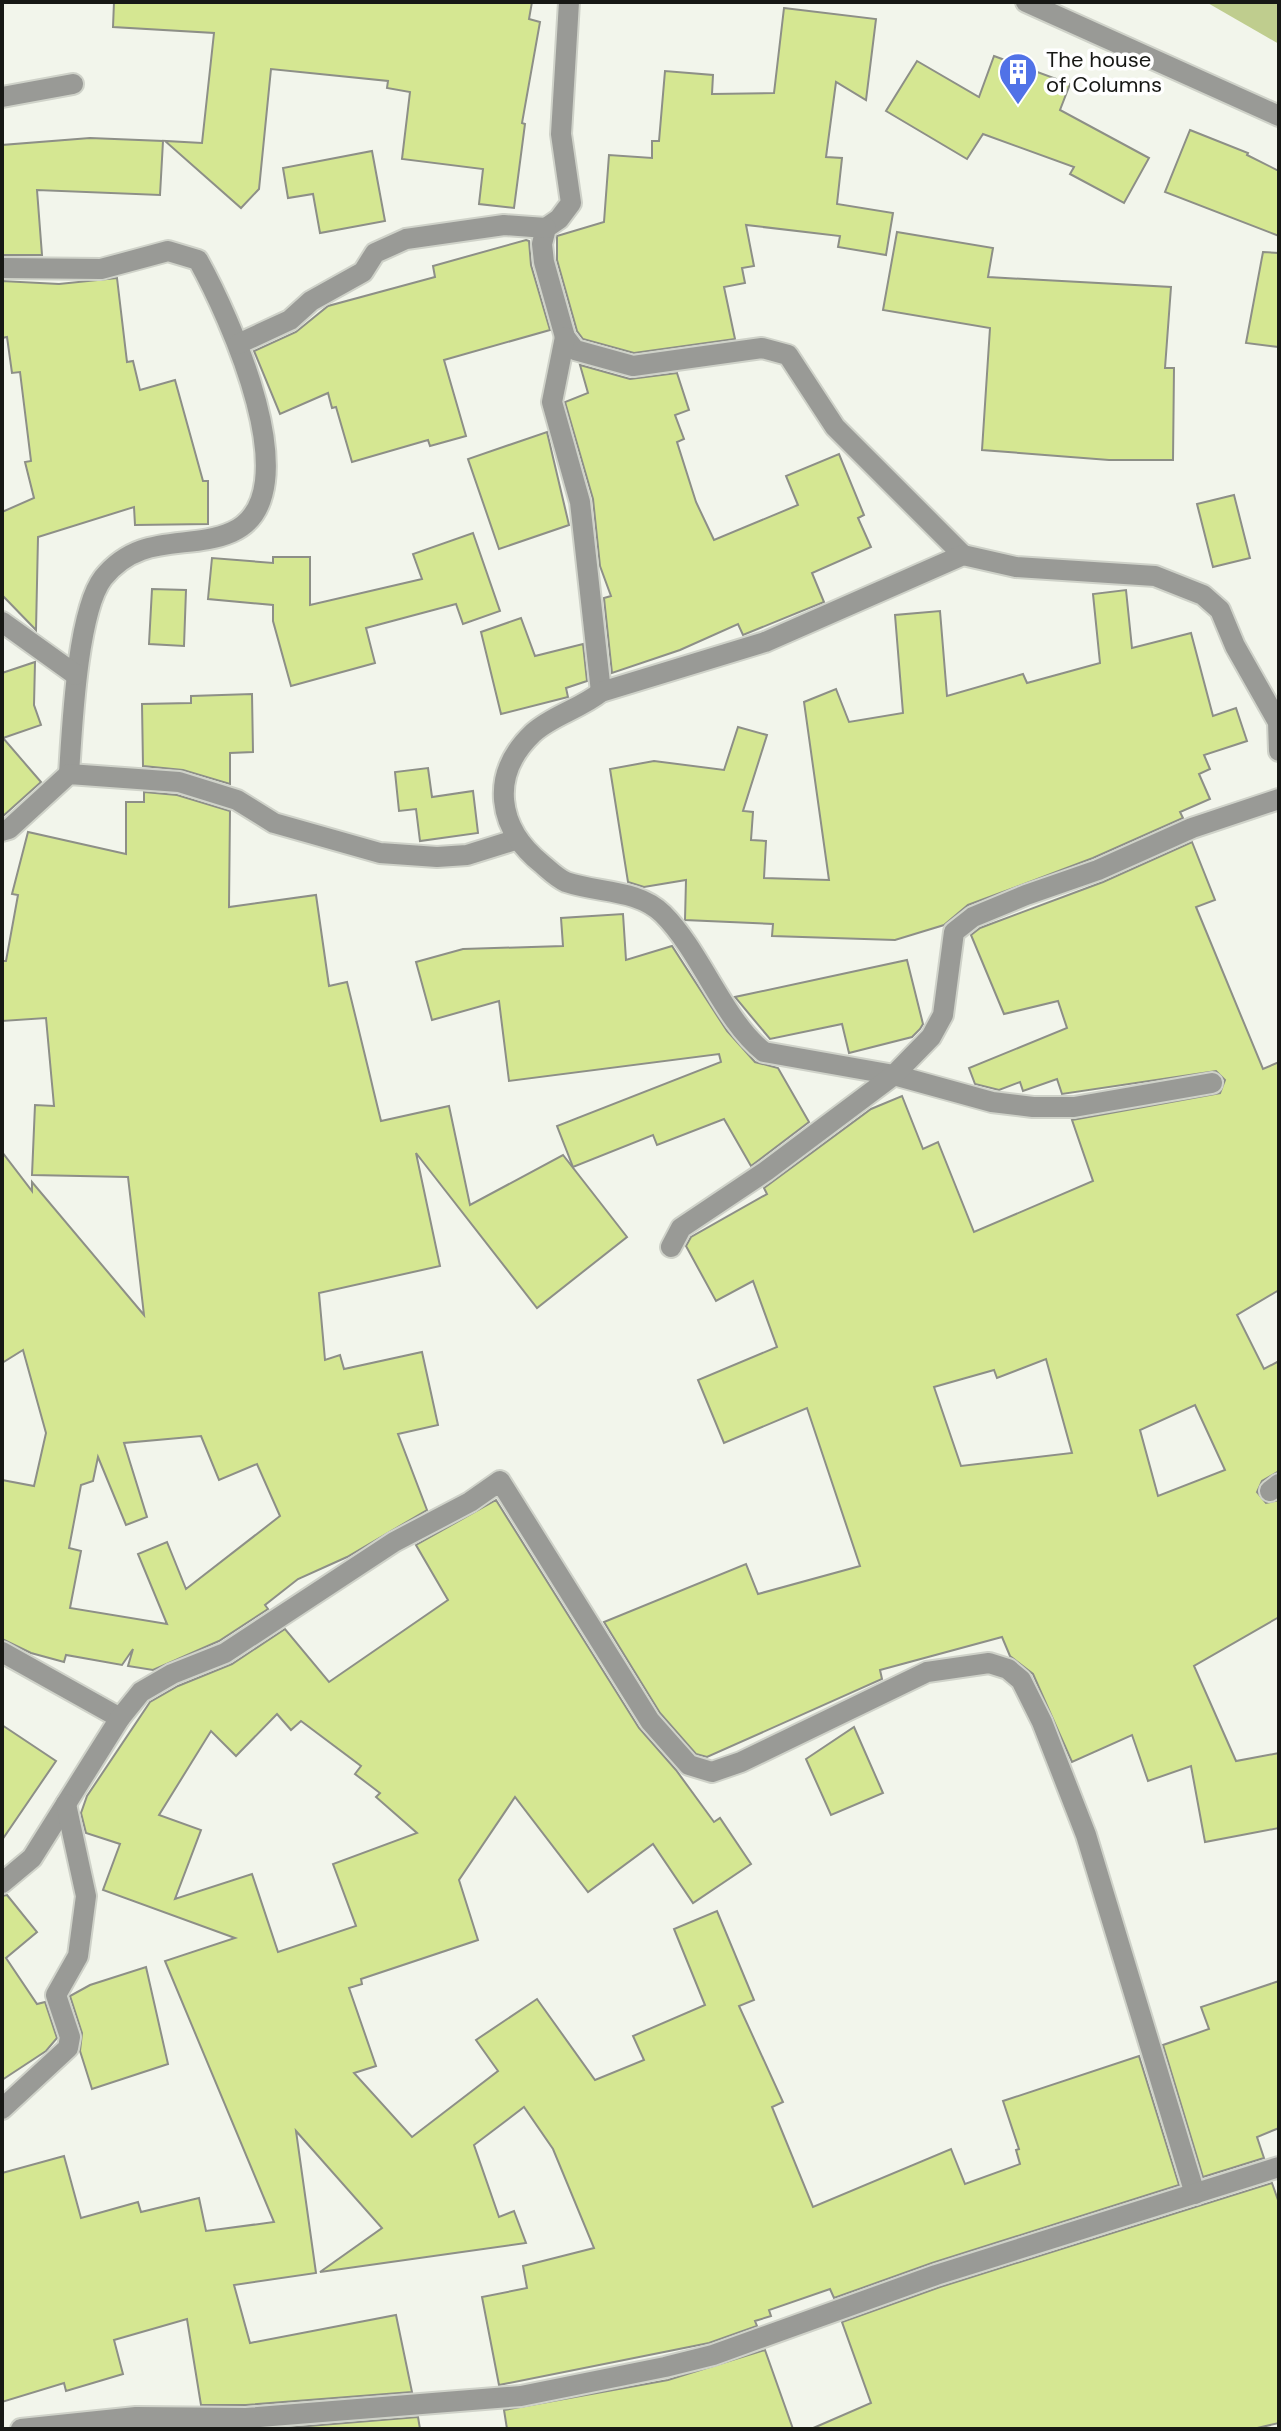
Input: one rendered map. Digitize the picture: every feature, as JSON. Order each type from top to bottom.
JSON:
[{"type":"street","points":[[238,344],[290,320],[311,301],[363,272],[375,253],[406,239],[452,235],[504,225],[546,228],[559,219],[571,203],[561,134],[569,2]]},
{"type":"street","points":[[1026,2],[1279,116]]},
{"type":"street","points":[[2,97],[73,84]]},
{"type":"street","points":[[546,228],[542,244],[544,262],[565,337],[575,350],[633,366],[762,348],[788,355],[835,427],[963,555],[1016,567],[1155,576],[1203,595],[1220,610],[1235,646],[1278,722],[1279,751]]},
{"type":"street","points":[[2,268],[34,265],[73,271],[101,269],[168,251],[198,260],[238,344],[255,392],[265,478],[260,504],[249,522],[232,532],[165,542],[118,564],[96,590],[76,675],[69,774],[9,829],[2,831]]},
{"type":"street","points":[[565,337],[552,402],[580,502],[601,692]]},
{"type":"street","points":[[963,555],[765,642],[601,692],[585,705],[536,730],[516,758],[503,787],[503,801],[515,840],[562,880],[595,891],[634,895],[662,912],[691,948],[749,1037],[764,1052],[894,1075],[992,1102],[1033,1107],[1074,1107],[1212,1083]]},
{"type":"street","points":[[2,622],[76,675]]},
{"type":"street","points":[[69,774],[179,782],[237,800],[274,823],[380,853],[437,857],[467,855],[515,840]]},
{"type":"street","points":[[671,1247],[681,1228],[766,1171],[894,1075],[931,1037],[943,1015],[954,932],[973,917],[1098,870],[1192,828],[1279,799]]},
{"type":"street","points":[[2,1883],[32,1858],[120,1718],[141,1692],[172,1674],[225,1653],[394,1542],[470,1502],[500,1481],[643,1710],[689,1765],[712,1772],[741,1762],[927,1672],[989,1663],[1008,1669],[1021,1680],[1042,1722],[1086,1835],[1195,2194]]},
{"type":"street","points":[[2,1652],[120,1718]]},
{"type":"street","points":[[2,2109],[68,2048],[70,2037],[56,1995],[78,1956],[86,1896],[66,1804]]},
{"type":"street","points":[[21,2429],[136,2417],[246,2418],[521,2396],[636,2373],[713,2355],[936,2275],[1279,2167]]},
{"type":"green space","points":[[1206,2],[1279,2],[1279,44]]},
{"type":"building","points":[[114,2],[532,2],[529,19],[540,22],[522,123],[525,124],[514,208],[479,204],[483,169],[402,159],[410,92],[387,88],[388,81],[271,69],[259,189],[241,208],[165,141],[202,143],[214,33],[113,27]]},
{"type":"building","points":[[784,8],[876,19],[866,100],[836,82],[826,157],[842,158],[837,204],[893,213],[886,255],[838,247],[840,236],[746,225],[754,266],[742,268],[745,283],[724,287],[735,339],[634,353],[583,339],[577,331],[557,260],[557,236],[604,222],[609,155],[652,158],[652,141],[659,141],[665,71],[713,75],[712,94],[774,93]]},
{"type":"building","points":[[994,56],[1070,84],[1060,110],[1149,158],[1124,203],[1070,174],[1074,167],[983,134],[967,159],[886,111],[917,61],[979,97]]},
{"type":"building","points":[[1190,130],[1248,153],[1279,171],[1279,236],[1165,192]]},
{"type":"building","points":[[90,138],[163,141],[160,195],[37,190],[42,255],[2,255],[2,145]]},
{"type":"building","points":[[372,151],[385,221],[320,233],[313,194],[288,198],[283,168]]},
{"type":"building","points":[[897,232],[993,248],[988,277],[1171,287],[1165,368],[1174,368],[1173,460],[1109,460],[982,450],[990,328],[883,310]]},
{"type":"building","points":[[529,241],[531,265],[550,330],[444,360],[466,436],[430,446],[428,440],[352,462],[336,407],[332,408],[328,393],[280,414],[254,351],[296,332],[328,306],[435,277],[433,266]]},
{"type":"building","points":[[1263,252],[1279,253],[1279,347],[1246,343]]},
{"type":"building","points":[[117,278],[127,362],[133,361],[140,390],[175,380],[203,481],[208,481],[208,524],[135,525],[134,507],[38,537],[36,630],[2,595],[2,512],[34,498],[25,462],[31,461],[20,372],[12,373],[7,337],[2,338],[2,281],[59,284]]},
{"type":"building","points":[[580,365],[630,379],[677,373],[689,410],[675,415],[684,439],[677,442],[696,502],[714,540],[798,505],[786,476],[839,454],[864,515],[858,518],[871,547],[812,573],[824,602],[743,635],[738,624],[680,650],[612,673],[604,598],[611,596],[600,566],[593,499],[565,402],[588,393]]},
{"type":"building","points":[[547,432],[569,525],[499,549],[468,459]]},
{"type":"building","points":[[1234,495],[1250,558],[1213,567],[1197,504]]},
{"type":"building","points":[[473,533],[500,611],[463,624],[456,604],[366,628],[375,663],[291,686],[273,621],[273,605],[208,599],[212,558],[273,563],[273,557],[310,557],[310,605],[422,579],[413,554]]},
{"type":"building","points":[[152,589],[186,590],[184,646],[149,644]]},
{"type":"building","points":[[1126,590],[1132,648],[1191,633],[1213,716],[1236,708],[1247,741],[1204,755],[1210,769],[1199,774],[1210,799],[1180,812],[1183,818],[1093,858],[968,905],[944,925],[895,940],[772,936],[773,924],[685,920],[686,880],[644,887],[628,882],[610,769],[654,761],[724,770],[738,727],[767,735],[743,811],[753,812],[751,840],[766,841],[764,878],[829,880],[804,702],[836,689],[849,722],[903,713],[895,615],[940,611],[947,696],[1023,674],[1027,683],[1100,663],[1093,594]]},
{"type":"building","points":[[521,618],[535,656],[583,644],[587,681],[566,688],[568,697],[501,714],[481,632]]},
{"type":"building","points":[[35,662],[34,705],[41,725],[3,738],[41,782],[2,817],[2,673]]},
{"type":"building","points":[[252,694],[253,752],[230,753],[230,784],[183,770],[143,766],[142,704],[191,703],[191,696]]},
{"type":"building","points":[[428,768],[432,797],[473,791],[478,833],[420,841],[416,809],[399,811],[395,772]]},
{"type":"building","points":[[144,792],[177,795],[230,811],[229,907],[316,895],[329,986],[347,982],[381,1121],[449,1106],[470,1205],[563,1155],[627,1237],[537,1308],[416,1153],[440,1266],[319,1293],[325,1360],[340,1355],[344,1369],[422,1352],[438,1425],[398,1434],[427,1510],[347,1557],[298,1579],[265,1605],[268,1609],[219,1641],[153,1670],[128,1666],[133,1649],[122,1665],[66,1655],[64,1662],[31,1653],[2,1639],[2,1480],[34,1486],[46,1433],[23,1350],[2,1363],[2,1152],[32,1191],[32,1182],[144,1315],[128,1177],[32,1175],[35,1105],[54,1106],[46,1018],[2,1021],[2,961],[6,961],[18,895],[12,894],[28,832],[126,854],[126,802],[144,802]],"holes":[[[201,1436],[219,1480],[257,1464],[280,1516],[186,1589],[167,1542],[138,1554],[167,1624],[70,1608],[81,1551],[69,1548],[81,1485],[93,1481],[98,1457],[126,1525],[147,1517],[124,1443]]]},
{"type":"building","points":[[1192,842],[1215,900],[1196,907],[1263,1069],[1279,1062],[1279,1290],[1237,1315],[1264,1369],[1279,1361],[1279,1471],[1262,1481],[1257,1492],[1266,1503],[1279,1500],[1279,1617],[1194,1666],[1236,1761],[1279,1753],[1279,1828],[1205,1842],[1191,1766],[1148,1781],[1132,1735],[1072,1762],[1033,1674],[1010,1656],[1002,1637],[880,1670],[882,1679],[707,1757],[696,1754],[660,1713],[604,1622],[746,1564],[758,1594],[860,1566],[807,1408],[724,1443],[698,1380],[777,1347],[753,1281],[716,1301],[686,1246],[691,1237],[767,1194],[764,1188],[871,1109],[902,1096],[923,1149],[938,1142],[974,1232],[1093,1181],[1072,1120],[1220,1093],[1225,1080],[1216,1071],[1062,1094],[1057,1079],[1023,1091],[1020,1082],[999,1090],[975,1084],[969,1068],[1067,1028],[1058,1001],[1004,1014],[971,935],[980,928],[1103,882]],"holes":[[[1046,1359],[1072,1453],[961,1466],[934,1387],[994,1370],[997,1378]],[[1195,1405],[1225,1470],[1158,1496],[1140,1430]]]},
{"type":"building","points":[[623,914],[626,960],[672,946],[727,1031],[755,1062],[778,1068],[809,1122],[751,1166],[724,1119],[657,1145],[653,1135],[573,1167],[557,1126],[721,1062],[719,1054],[509,1081],[499,1001],[432,1020],[416,962],[463,949],[563,946],[561,918]]},
{"type":"building","points":[[907,960],[923,1024],[920,1029],[912,1037],[849,1053],[842,1024],[770,1039],[735,997]]},
{"type":"building","points":[[496,1500],[639,1728],[676,1770],[714,1822],[720,1818],[751,1864],[693,1903],[653,1844],[588,1892],[515,1797],[459,1880],[478,1940],[361,1979],[362,1984],[349,1988],[376,2066],[354,2073],[412,2137],[498,2071],[476,2040],[537,1999],[595,2080],[644,2060],[633,2036],[705,2005],[674,1929],[717,1911],[754,2000],[739,2006],[783,2102],[772,2107],[813,2207],[951,2149],[965,2184],[1020,2164],[1016,2150],[1019,2149],[1003,2101],[1139,2056],[1179,2185],[932,2263],[834,2298],[830,2289],[769,2310],[771,2316],[755,2321],[757,2326],[709,2343],[499,2385],[482,2297],[527,2288],[523,2266],[594,2248],[553,2149],[524,2107],[474,2145],[499,2217],[514,2211],[526,2243],[320,2272],[382,2228],[296,2131],[316,2273],[234,2285],[250,2343],[396,2315],[412,2392],[246,2405],[201,2405],[187,2319],[114,2340],[123,2374],[66,2391],[64,2383],[2,2402],[2,2173],[64,2156],[81,2218],[138,2202],[141,2212],[199,2198],[206,2231],[274,2222],[165,1961],[235,1938],[103,1890],[120,1844],[86,1833],[81,1813],[87,1796],[150,1702],[178,1686],[232,1664],[285,1629],[329,1682],[448,1600],[416,1545]],"holes":[[[277,1714],[291,1730],[301,1721],[361,1766],[355,1774],[380,1793],[376,1797],[417,1833],[333,1864],[356,1926],[278,1952],[252,1874],[175,1899],[201,1830],[159,1815],[211,1731],[236,1756]]]},
{"type":"building","points":[[2,1725],[56,1761],[2,1840]]},
{"type":"building","points":[[854,1727],[883,1793],[831,1815],[806,1759]]},
{"type":"building","points":[[7,1895],[37,1932],[6,1958],[37,2004],[45,2002],[57,2038],[46,2051],[2,2080],[2,1896]]},
{"type":"building","points":[[146,1967],[168,2064],[92,2089],[80,2051],[82,2033],[70,1996],[90,1985]]},
{"type":"building","points":[[1279,1981],[1279,2128],[1257,2137],[1264,2158],[1203,2177],[1163,2045],[1209,2029],[1201,2007]]},
{"type":"building","points":[[1272,2183],[1279,2203],[1279,2423],[1253,2429],[811,2429],[871,2403],[842,2322],[940,2287]]},
{"type":"building","points":[[765,2350],[793,2429],[507,2429],[504,2410],[668,2380]]},
{"type":"building","points":[[418,2417],[420,2429],[272,2429]]},
{"type":"place","name":"The house of Columns","points":[[1018,106]]}]
